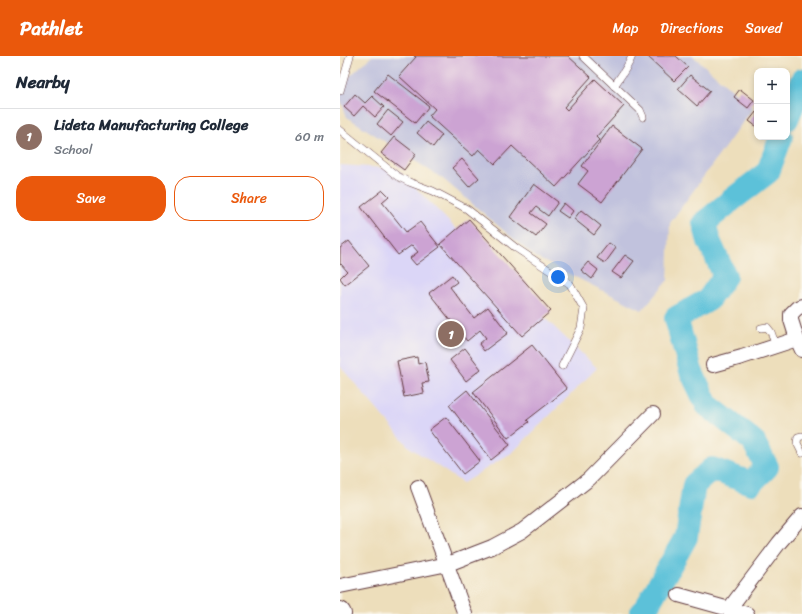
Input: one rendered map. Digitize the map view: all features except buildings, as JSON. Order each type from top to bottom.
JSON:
[{"type":"street","points":[[713,365],[776,346],[799,344],[791,320],[791,314],[797,308],[802,306]]},
{"type":"street","points":[[340,586],[448,564],[492,547],[522,531],[589,479],[652,414]]},
{"type":"street","points":[[418,487],[448,564],[465,614]]},
{"type":"street","points":[[730,609],[779,543],[802,516]]},
{"type":"street","points":[[679,595],[747,614]]},
{"type":"lane","points":[[340,90],[350,56]]},
{"type":"lane","points":[[582,56],[640,110],[643,117]]},
{"type":"lane","points":[[614,86],[629,64],[632,56]]},
{"type":"lane","points":[[340,130],[397,176],[433,191],[467,209],[516,248],[570,284],[584,309],[581,328],[562,366]]},
{"type":"lane","points":[[761,328],[766,327],[769,330],[776,346]]},
{"type":"lane","points":[[802,436],[798,437],[797,443],[802,454]]},
{"type":"shaded area","points":[[372,56],[693,56],[753,108],[670,223],[668,280],[642,310],[535,257],[443,179],[347,117],[340,98],[340,85]]},
{"type":"shaded area","points":[[340,165],[397,169],[528,302],[597,368],[513,452],[463,483],[409,447],[340,366]]},
{"type":"waterway","points":[[790,111],[802,80]]},
{"type":"waterway","points":[[641,614],[646,608],[686,537],[694,485],[712,469],[751,483],[767,467],[753,441],[707,405],[691,371],[676,318],[708,300],[725,276],[709,241],[704,223],[768,172],[780,140]]},
{"type":"place","name":"Lideta Manufacturing College","points":[[451,334]]}]
